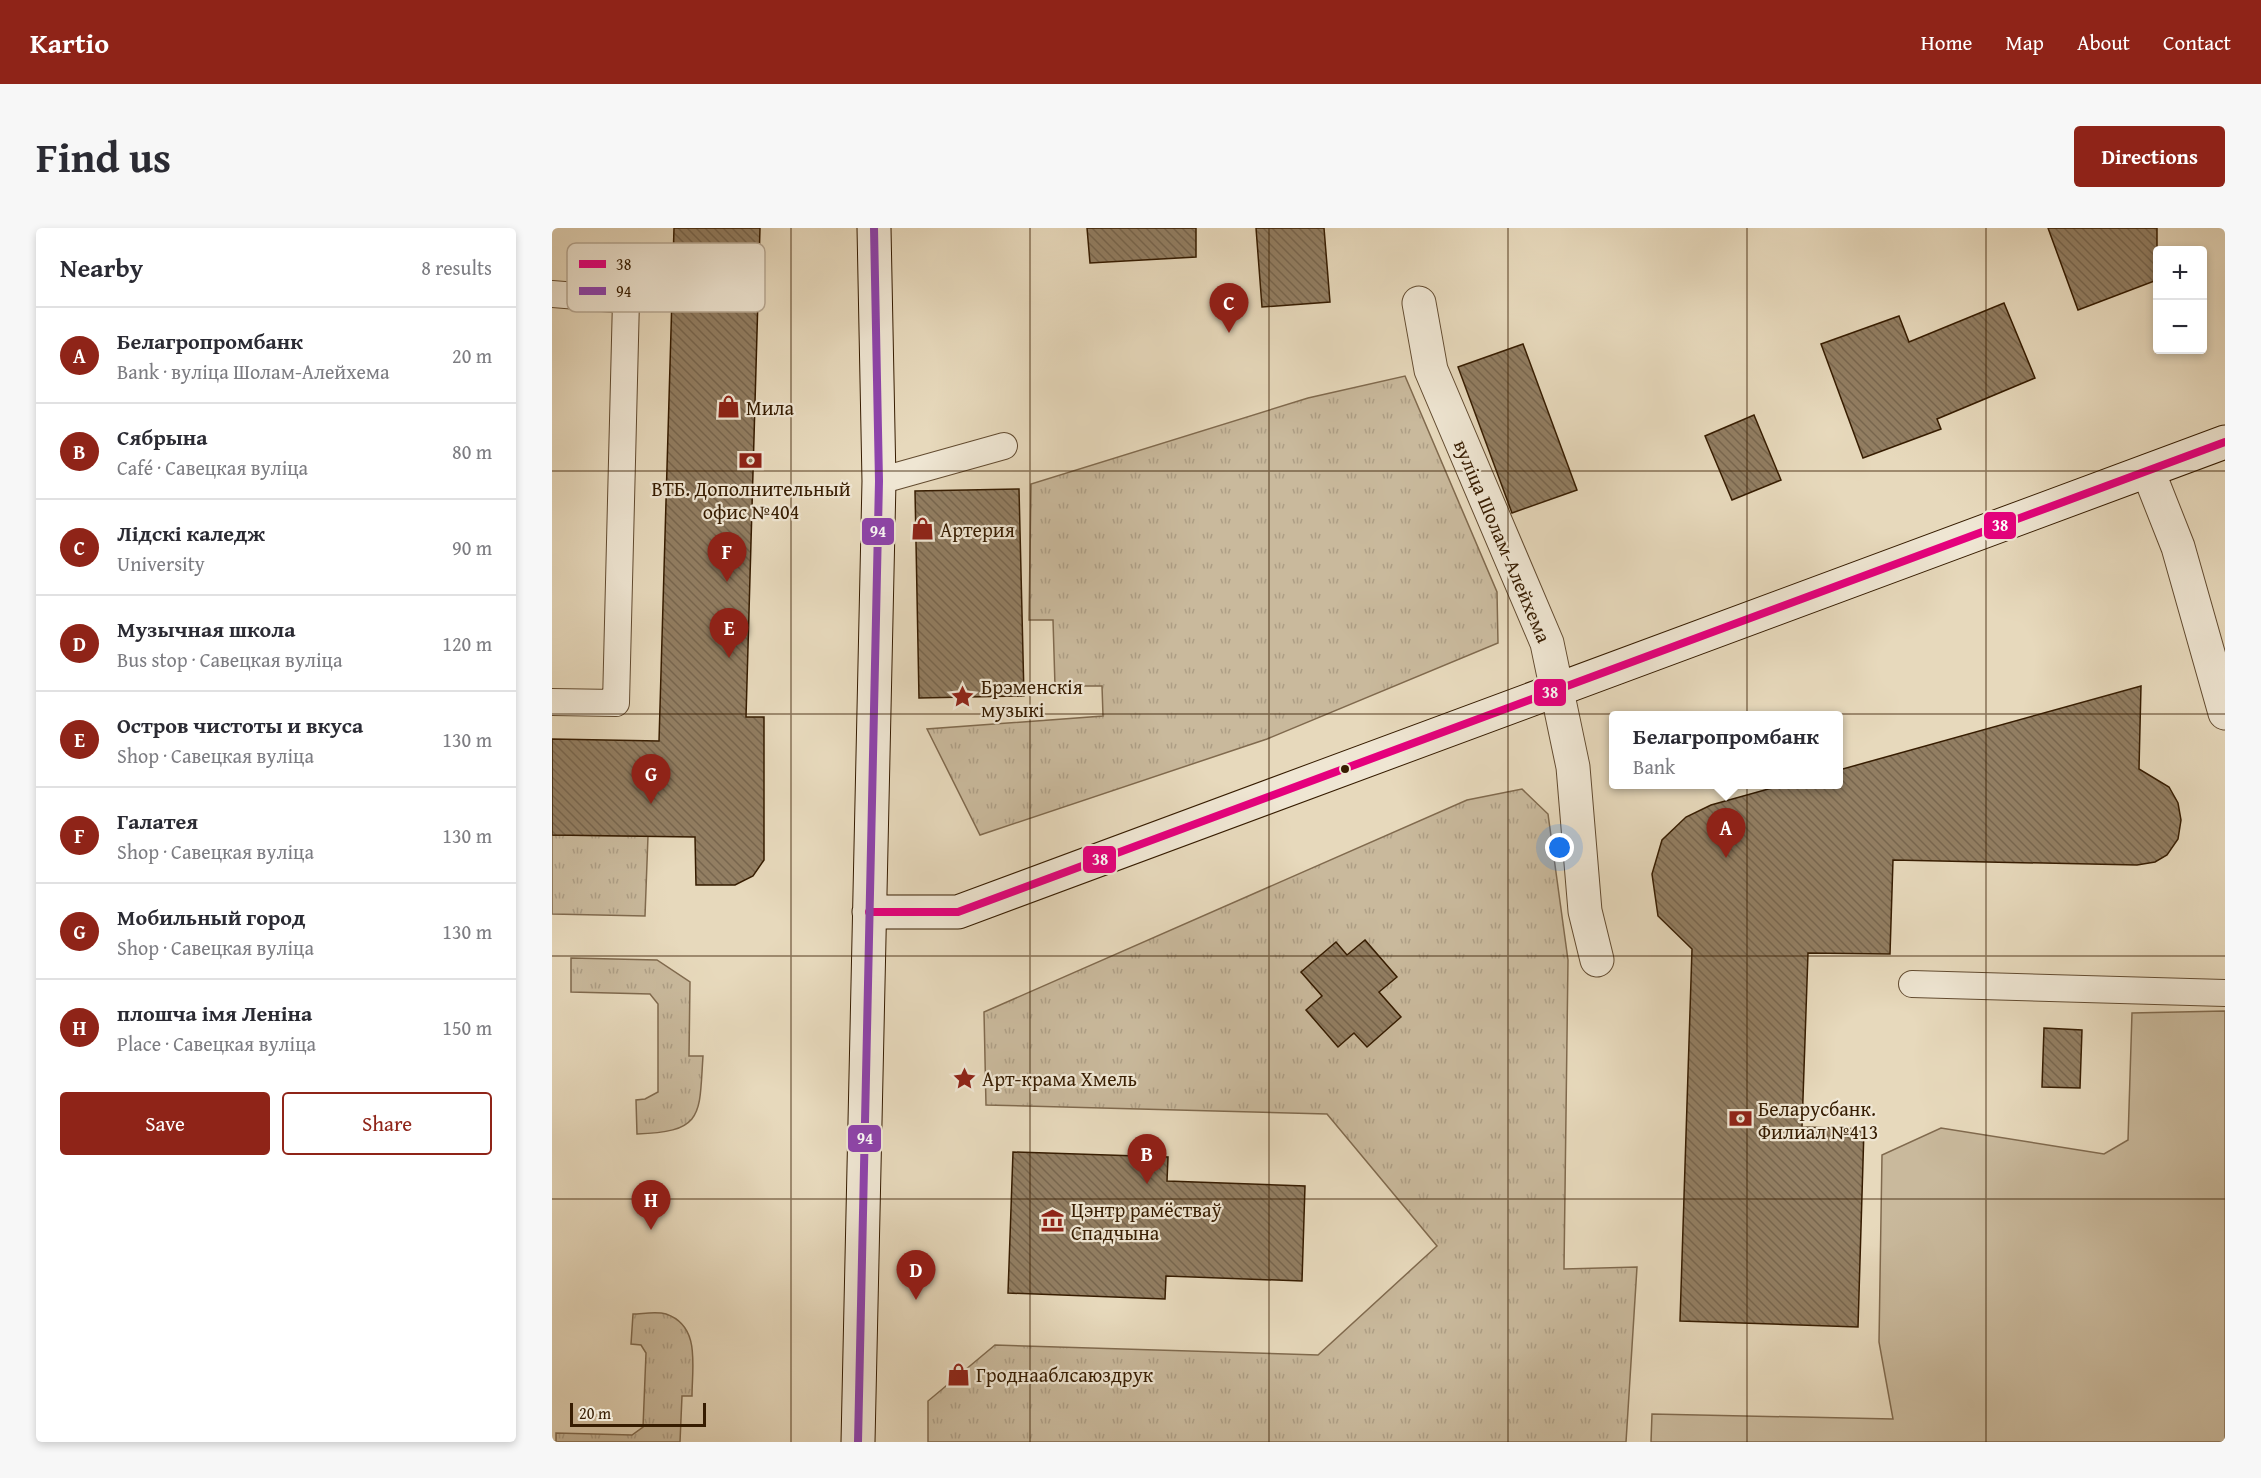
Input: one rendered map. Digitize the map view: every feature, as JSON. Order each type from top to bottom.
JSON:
[{"type":"main road","points":[[858,1442],[879,481],[874,228]]},
{"type":"main road","name":"вуліца Шолам-Алейхема","points":[[1419,303],[1431,370],[1547,642],[1573,767],[1585,911],[1597,960]]},
{"type":"main road","points":[[869,912],[958,912],[2225,442]]},
{"type":"main road","points":[[2148,471],[2178,547],[2225,713]]},
{"type":"lane","points":[[552,294],[567,295]]},
{"type":"lane","points":[[552,702],[616,703],[626,312]]},
{"type":"lane","points":[[879,481],[1004,446]]},
{"type":"lane","points":[[1911,984],[2225,993]]},
{"type":"green space","points":[[1405,376],[1497,592],[1498,643],[1267,739],[980,835],[927,729],[1103,716],[1102,686],[1055,686],[1053,620],[1029,620],[1031,484],[1308,398]]},
{"type":"green space","points":[[1522,789],[1548,814],[1568,960],[1564,1269],[1637,1267],[1626,1442],[928,1442],[928,1401],[995,1345],[1318,1355],[1437,1246],[1327,1114],[986,1105],[984,1012],[1467,800]]},
{"type":"green space","points":[[552,835],[648,836],[645,916],[552,914]]},
{"type":"green space","points":[[571,958],[657,960],[690,982],[689,1056],[703,1056],[698,1106],[694,1116],[687,1124],[675,1129],[637,1134],[636,1100],[645,1099],[658,1092],[658,1004],[650,994],[571,992]]},
{"type":"green space","points":[[2225,1011],[2225,1442],[1651,1442],[1652,1414],[1893,1419],[1879,1342],[1882,1155],[1941,1128],[2104,1154],[2128,1140],[2132,1013]]},
{"type":"green space","points":[[633,1314],[666,1314],[677,1320],[690,1337],[693,1360],[692,1396],[682,1396],[680,1442],[556,1442],[556,1433],[632,1435],[643,1427],[646,1353],[641,1345],[631,1344]]},
{"type":"building","points":[[674,228],[760,228],[760,243],[674,243]]},
{"type":"building","points":[[1087,228],[1196,228],[1196,257],[1090,263]]},
{"type":"building","points":[[1256,228],[1324,228],[1330,302],[1262,307]]},
{"type":"building","points":[[2048,228],[2157,228],[2157,246],[2153,246],[2153,282],[2078,310]]},
{"type":"building","points":[[2004,303],[2035,378],[1937,419],[1941,429],[1863,458],[1821,344],[1899,316],[1909,342]]},
{"type":"building","points":[[672,312],[758,312],[746,717],[764,717],[764,860],[753,876],[735,885],[696,885],[695,837],[552,835],[552,739],[659,741]]},
{"type":"building","points":[[1523,344],[1577,490],[1512,513],[1458,367]]},
{"type":"building","points":[[1754,415],[1781,480],[1732,500],[1705,436]]},
{"type":"building","points":[[1019,489],[1024,696],[919,698],[915,491]]},
{"type":"building","points":[[2141,686],[2139,769],[2169,787],[2178,803],[2181,820],[2178,839],[2167,855],[2155,862],[2137,865],[1893,860],[1890,954],[1808,953],[1802,1127],[1864,1129],[1858,1327],[1680,1321],[1692,949],[1658,916],[1652,874],[1662,840],[1686,817],[1711,805],[1768,789],[1843,789],[1843,769]]},
{"type":"building","points":[[1365,940],[1397,977],[1379,992],[1401,1017],[1367,1047],[1354,1033],[1338,1047],[1306,1010],[1322,996],[1301,972],[1336,942],[1347,955]]},
{"type":"building","points":[[2044,1028],[2082,1030],[2080,1088],[2042,1087]]},
{"type":"building","points":[[1013,1152],[1168,1157],[1167,1181],[1305,1186],[1302,1281],[1166,1276],[1165,1299],[1008,1293]]},
{"type":"transit line","name":"94","points":[[858,1442],[879,481],[874,228]]},
{"type":"transit line","name":"38","points":[[869,912],[958,912],[2225,442]]},
{"type":"place","name":"Лідскі каледж","points":[[1229,333]]},
{"type":"place","name":"Мила","points":[[728,407]]},
{"type":"place","name":"ВТБ. Дополнительный офис №404","points":[[751,461]]},
{"type":"place","name":"Артерия","points":[[922,529]]},
{"type":"place","name":"Галатея","points":[[727,582]]},
{"type":"place","name":"Остров чистоты и вкуса","points":[[729,658]]},
{"type":"place","name":"Брэменскія музыкі","points":[[963,697]]},
{"type":"place","name":"Мобильный город","points":[[651,804]]},
{"type":"place","name":"Белагропромбанк","points":[[1726,858]]},
{"type":"place","name":"Арт-крама Хмель","points":[[964,1078]]},
{"type":"place","name":"Беларусбанк. Филиал №413","points":[[1740,1119]]},
{"type":"place","name":"Сябрына","points":[[1147,1184]]},
{"type":"place","name":"Цэнтр рамёстваў Спадчына","points":[[1053,1220]]},
{"type":"place","name":"плошча імя Леніна","points":[[651,1230]]},
{"type":"place","name":"Музычная школа","points":[[916,1300]]},
{"type":"place","name":"Гроднааблсаюздрук","points":[[958,1374]]}]
